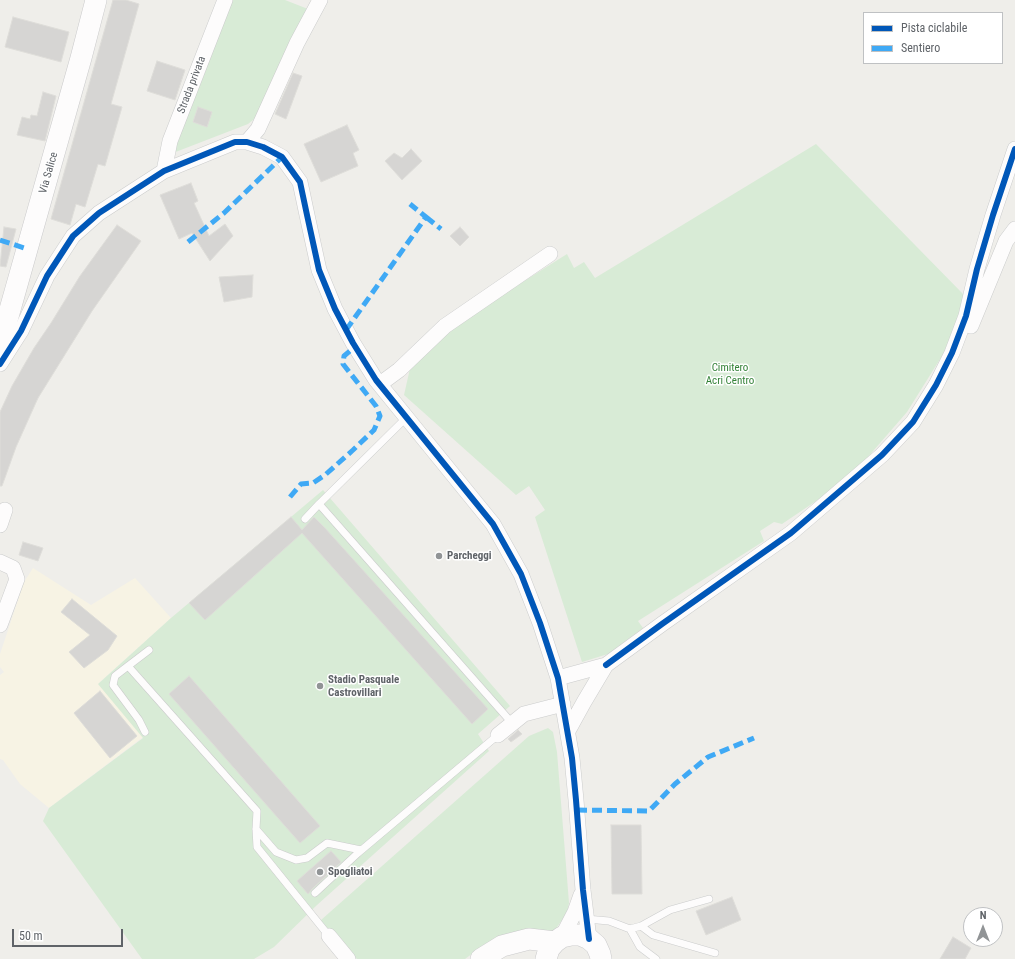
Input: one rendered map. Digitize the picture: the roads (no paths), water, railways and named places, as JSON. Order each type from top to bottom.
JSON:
[{"type":"main road","name":"Via Salice","points":[[0,345],[79,66],[96,0]]},
{"type":"main road","points":[[480,959],[502,946],[527,950],[552,949],[571,935],[580,936],[587,929],[596,945],[601,959]]},
{"type":"street","name":"Strada privata","points":[[164,171],[170,141],[225,0]]},
{"type":"street","points":[[247,142],[258,129],[297,43],[320,0]]},
{"type":"street","points":[[0,364],[21,331],[47,276],[73,236],[99,213],[164,171],[235,142],[247,142],[263,147],[282,157],[300,182],[306,215],[322,276],[335,309],[353,343],[380,384],[406,418],[493,524],[521,574],[540,623],[558,678],[563,704],[568,731],[576,800],[587,929]]},
{"type":"street","points":[[568,731],[606,666],[662,624],[791,533],[882,455],[913,422],[936,385],[952,353],[966,316],[977,269],[993,214],[1015,149]]},
{"type":"street","points":[[952,353],[972,324],[1006,241],[1015,229]]},
{"type":"street","points":[[380,384],[399,370],[445,326],[550,254]]},
{"type":"street","points":[[0,525],[5,510]]},
{"type":"street","points":[[0,562],[13,568],[17,579],[0,625]]},
{"type":"street","points":[[558,678],[606,666]]},
{"type":"street","points":[[498,736],[524,714],[563,704]]},
{"type":"street","points":[[552,949],[575,912],[583,890]]},
{"type":"street","points":[[329,936],[348,959]]},
{"type":"lane","points":[[305,519],[406,418]]},
{"type":"lane","points":[[319,504],[512,723]]},
{"type":"lane","points":[[146,732],[113,685],[115,676],[149,650]]},
{"type":"lane","points":[[128,666],[257,812],[257,847],[329,936]]},
{"type":"lane","points":[[315,893],[361,850],[498,736]]},
{"type":"lane","points":[[256,829],[276,852],[296,860],[307,858],[327,843],[361,850]]},
{"type":"lane","points":[[587,929],[609,921],[630,929],[641,926],[670,910],[709,899]]},
{"type":"lane","points":[[641,926],[653,935],[715,953]]},
{"type":"lane","points":[[630,929],[640,947],[656,959]]},
{"type":"place","name":"Parcheggi","points":[[439,556]]},
{"type":"place","name":"Stadio Pasquale Castrovillari","points":[[320,686]]},
{"type":"place","name":"Spogliatoi","points":[[320,872]]},
{"type":"park label","name":"Cimitero Acri Centro","points":[[730,374]]}]
